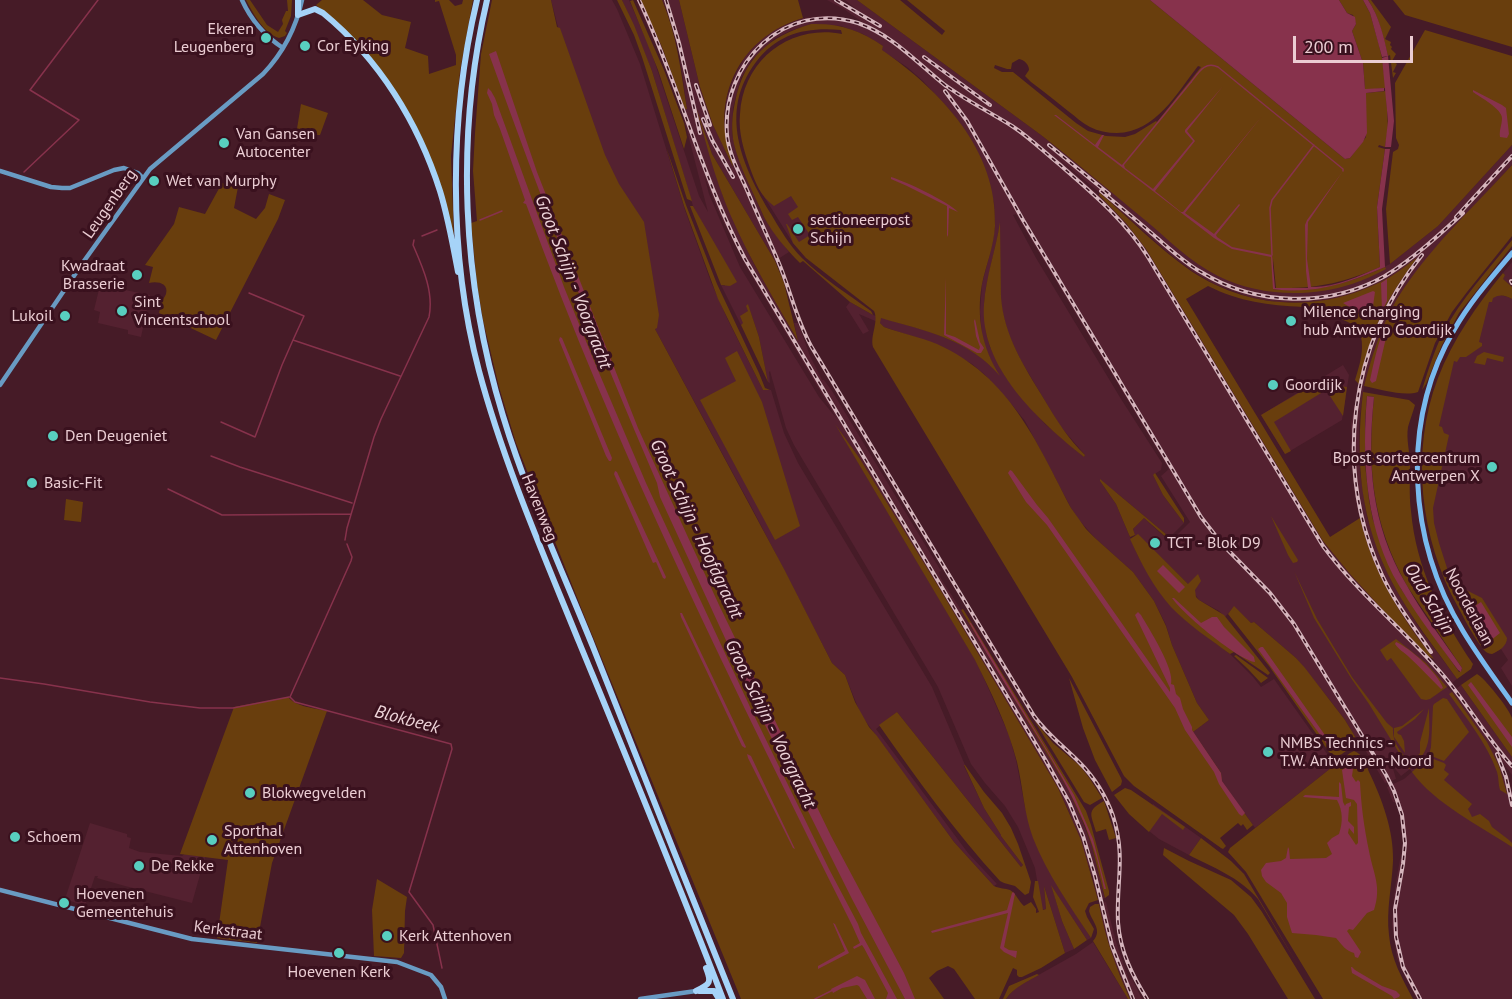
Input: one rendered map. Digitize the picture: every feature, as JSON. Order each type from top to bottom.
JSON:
[{"type":"highway","points":[[298,15],[300,0]]},
{"type":"highway","name":"Havenweg","points":[[477,0],[469,35],[461,91],[456,153],[457,219],[462,276],[472,343],[508,467],[672,870],[721,999]]},
{"type":"highway","name":"Havenweg","points":[[487,0],[478,38],[472,93],[467,154],[467,219],[476,300],[490,369],[523,475],[733,999]]},
{"type":"highway","points":[[298,15],[315,9],[332,20],[378,69],[413,125],[440,192],[472,343]]},
{"type":"highway","points":[[672,870],[682,907],[710,978],[707,985],[696,991]]},
{"type":"highway","points":[[696,991],[714,991],[721,999]]},
{"type":"main road","points":[[242,0],[254,21],[283,48]]},
{"type":"main road","name":"Leugenberg","points":[[0,385],[150,169],[263,74],[283,48],[298,15]]},
{"type":"main road","points":[[0,171],[51,187],[62,188],[70,188],[124,168],[138,173],[143,178]]},
{"type":"main road","name":"Noorderlaan","points":[[1512,253],[1476,296],[1442,353],[1425,401],[1417,471],[1418,494],[1425,536],[1441,587],[1462,630],[1512,703]]},
{"type":"main road","name":"Kerkstraat","points":[[0,890],[192,939],[390,960],[430,975],[437,981],[445,997]]},
{"type":"main road","points":[[640,999],[696,991]]},
{"type":"shaded area","points":[[246,0],[250,0],[267,25],[278,32],[283,24],[282,20],[286,11],[288,11],[287,0],[292,0],[291,16],[285,36],[279,38],[268,32]]},
{"type":"shaded area","points":[[322,0],[363,0],[382,15],[411,22],[405,48],[428,56],[429,74],[456,65],[456,55],[439,1],[435,2],[435,0],[449,0],[455,6],[462,4],[463,0],[473,0],[460,71],[451,156],[454,241],[449,218],[406,108],[333,19],[316,5]]},
{"type":"shaded area","points":[[492,0],[551,0],[557,27],[560,28],[605,155],[619,184],[644,222],[659,315],[655,329],[832,663],[845,675],[855,702],[869,727],[954,842],[994,886],[1012,891],[1024,906],[1031,902],[1036,913],[1039,912],[1033,897],[1035,881],[1038,881],[1043,910],[1046,909],[1044,886],[1065,953],[1022,977],[1017,975],[1017,970],[1013,968],[999,999],[975,999],[954,969],[948,966],[929,978],[944,999],[741,999],[582,610],[516,443],[499,387],[483,320],[471,223],[477,221],[473,171],[481,54]]},
{"type":"shaded area","points":[[551,0],[612,0],[617,9],[640,64],[685,210],[711,282],[727,318],[763,390],[771,390],[784,433],[798,463],[932,687],[984,808],[1023,865],[1021,867],[897,712],[876,729],[968,853],[997,884],[994,886],[954,842],[861,715],[845,675],[832,663],[655,329]]},
{"type":"shaded area","points":[[617,0],[622,0],[652,71],[692,201],[687,199],[642,57]]},
{"type":"shaded area","points":[[622,0],[629,0],[650,48],[699,196],[708,212],[681,107],[636,0],[641,0],[650,18],[685,109],[687,109],[679,52],[662,0],[679,0],[700,87],[713,125],[733,167],[725,132],[726,101],[735,75],[746,55],[771,32],[803,18],[838,17],[866,25],[827,0],[840,0],[856,9],[845,0],[857,0],[1041,135],[1202,264],[1275,290],[1297,291],[1359,279],[1390,264],[1438,226],[1512,145],[1512,165],[1451,231],[1396,301],[1376,347],[1364,386],[1359,423],[1359,445],[1360,472],[1367,517],[1393,584],[1418,626],[1457,679],[1447,687],[1452,692],[1461,685],[1512,757],[1512,775],[1499,757],[1505,768],[1512,794],[1507,794],[1512,800],[1512,999],[1417,999],[1405,977],[1397,958],[1392,924],[1395,888],[1400,859],[1403,859],[1403,830],[1395,795],[1391,791],[1395,802],[1393,802],[1387,787],[1404,779],[1412,772],[1410,769],[1401,776],[1392,765],[1396,779],[1385,783],[1345,720],[1296,658],[1234,607],[1225,617],[1199,600],[1188,584],[1138,535],[1135,536],[1133,529],[1144,518],[1168,540],[1167,535],[1100,481],[1116,504],[1138,556],[1163,597],[1182,617],[1230,654],[1261,687],[1274,679],[1335,765],[1255,828],[1222,781],[1221,773],[1193,732],[1209,720],[1197,703],[1154,601],[1133,572],[1095,538],[1079,520],[1025,421],[984,374],[972,364],[935,344],[884,327],[859,314],[869,331],[863,334],[846,307],[850,302],[873,315],[931,332],[967,347],[996,371],[982,336],[980,312],[982,284],[995,227],[994,202],[960,123],[923,81],[881,50],[883,46],[863,34],[841,26],[811,24],[774,39],[752,60],[741,78],[733,108],[732,134],[738,157],[764,217],[789,252],[775,261],[712,154],[699,117],[723,196],[753,262],[798,341],[794,323],[798,323],[822,380],[832,391],[941,571],[939,572],[940,577],[1068,788],[1077,807],[1092,846],[1105,898],[1098,900],[1070,814],[1058,788],[938,586],[836,425],[976,661],[1009,735],[1025,807],[1057,885],[1091,938],[1087,940],[1052,887],[1062,921],[1074,949],[1065,953],[1044,886],[1046,909],[1042,910],[1035,868],[1018,827],[1005,806],[971,764],[938,687],[786,428],[770,371],[770,383],[768,382],[759,337],[748,305],[744,323],[741,325],[721,285],[725,286],[706,231],[693,206],[652,71]],"holes":[[[1055,156],[1192,271],[1214,284],[1252,298],[1277,302],[1312,303],[1343,297],[1381,283],[1417,258],[1392,292],[1369,345],[1351,424],[1352,467],[1362,528],[1377,570],[1406,621],[1444,674],[1349,573],[1323,541],[1138,236],[1109,205]],[[704,175],[720,215],[746,266],[837,419],[819,397],[740,267],[709,194]],[[1016,214],[1169,469],[1161,476],[1190,522],[1173,539],[1171,536],[1184,523],[1163,495],[1153,475],[1161,470],[1162,463],[1036,258],[1013,215]],[[999,230],[1001,306],[1008,334],[1020,359],[1060,426],[1085,455],[1084,457],[1045,424],[1005,376],[990,347],[986,332],[984,304]]]},
{"type":"shaded area","points":[[633,0],[664,70],[684,123],[687,137],[684,149],[658,70],[630,1]]},
{"type":"shaded area","points":[[641,0],[662,0],[675,40],[687,109],[685,109],[662,47]]},
{"type":"shaded area","points":[[679,0],[798,0],[803,18],[769,34],[743,60],[734,75],[725,111],[726,136],[733,167],[713,125],[700,87]]},
{"type":"shaded area","points":[[857,0],[900,0],[942,35],[945,31],[907,0],[1150,0],[1345,159],[1350,158],[1366,137],[1366,93],[1386,91],[1388,128],[1385,147],[1379,145],[1378,147],[1385,149],[1377,207],[1380,267],[1329,284],[1276,288],[1273,259],[1273,289],[1302,290],[1331,286],[1385,267],[1386,269],[1352,284],[1301,293],[1267,291],[1233,283],[1189,257],[1041,135]],"holes":[[[1019,59],[1028,66],[1029,70],[1025,76],[1031,82],[1087,125],[1099,131],[1113,133],[1131,131],[1154,118],[1173,99],[1198,66],[1201,67],[1157,122],[1125,137],[1106,136],[1088,131],[1013,72],[1002,72],[994,68],[995,65],[1011,69],[1012,63]]]},
{"type":"shaded area","points":[[1339,0],[1363,0],[1370,13],[1382,58],[1386,88],[1365,90],[1363,63],[1352,31],[1356,24],[1353,15],[1347,13]]},
{"type":"shaded area","points":[[1368,0],[1371,0],[1391,27],[1385,39],[1391,42],[1391,49],[1396,54],[1392,61],[1397,64],[1393,78],[1390,55],[1388,56],[1378,20]]},
{"type":"shaded area","points":[[1393,0],[1512,0],[1512,47],[1405,15]]},
{"type":"shaded area","points":[[811,24],[849,29],[883,46],[882,50],[904,66],[944,103],[976,147],[987,172],[993,198],[995,226],[980,296],[980,320],[985,343],[1000,376],[975,353],[945,338],[881,318],[880,323],[884,327],[937,344],[984,374],[1018,413],[1046,459],[1071,508],[1086,529],[1133,572],[1154,601],[1197,703],[1209,720],[1193,732],[1221,773],[1222,782],[1253,825],[1247,830],[1243,824],[1241,826],[1238,823],[1220,838],[1226,846],[1223,849],[1134,786],[1124,776],[1072,677],[873,347],[876,320],[874,311],[806,258],[793,243],[786,224],[799,242],[810,235],[798,217],[792,220],[788,214],[798,207],[791,196],[774,206],[765,198],[756,184],[740,128],[743,95],[750,77],[760,62],[773,50],[788,41],[823,32],[842,34],[841,30],[816,30],[794,34],[774,44],[765,52],[745,81],[738,100],[736,119],[738,139],[743,158],[760,196],[793,248],[818,272],[871,311],[873,315],[850,302],[803,261],[800,263],[780,241],[764,217],[743,172],[734,144],[732,123],[735,102],[745,73],[760,51],[782,35]]},
{"type":"shaded area","points":[[1425,30],[1512,56],[1512,145],[1438,226],[1390,264],[1386,209],[1393,152],[1398,149],[1399,145],[1396,138],[1395,83]]},
{"type":"shaded area","points":[[301,104],[328,113],[320,135],[296,135]]},
{"type":"shaded area","points":[[696,107],[712,154],[775,261],[784,283],[798,341],[730,214],[715,174]]},
{"type":"shaded area","points":[[666,147],[717,284],[765,388],[770,390],[763,390],[718,299],[684,206]]},
{"type":"shaded area","points":[[1512,165],[1512,236],[1452,312],[1435,343],[1418,392],[1399,393],[1364,386],[1386,320],[1409,281],[1452,229]]},
{"type":"shaded area","points":[[222,183],[238,187],[234,208],[256,219],[265,208],[269,194],[285,200],[278,219],[216,340],[159,313],[166,294],[166,287],[155,282],[149,283],[153,267],[145,265],[174,224],[179,207],[205,214]]},
{"type":"shaded area","points":[[758,187],[791,188],[812,237],[806,258],[793,243]]},
{"type":"shaded area","points":[[1100,193],[1191,271],[1231,291],[1252,298],[1296,303],[1340,297],[1381,282],[1417,258],[1387,303],[1380,318],[1368,348],[1359,384],[1355,380],[1360,364],[1361,337],[1357,329],[1342,319],[1304,312],[1303,307],[1266,304],[1243,299],[1208,286],[1186,299],[1330,537],[1360,518],[1365,538],[1389,593],[1410,627],[1434,659],[1428,656],[1381,608],[1323,541],[1146,249],[1126,223],[1099,195]]},
{"type":"shaded area","points":[[690,206],[693,206],[737,282],[730,286],[721,285]]},
{"type":"shaded area","points":[[1000,222],[1001,297],[1006,325],[1022,363],[1053,414],[1085,455],[1084,457],[1049,427],[1015,391],[991,349],[985,327],[984,304]]},
{"type":"shaded area","points":[[1512,240],[1512,246],[1459,313],[1422,390],[1431,361],[1450,320]]},
{"type":"shaded area","points":[[1512,262],[1512,287],[1502,279],[1505,275],[1503,273]]},
{"type":"shaded area","points":[[1503,273],[1505,275],[1503,279],[1512,287],[1512,299],[1500,296],[1489,302],[1479,342],[1482,346],[1466,357],[1460,357],[1457,362],[1454,361],[1439,426],[1442,427],[1444,433],[1449,435],[1433,508],[1439,543],[1454,584],[1482,598],[1507,638],[1504,646],[1492,654],[1486,652],[1477,640],[1445,581],[1428,524],[1423,494],[1422,465],[1429,406],[1438,378],[1466,323]]},
{"type":"shaded area","name":"Sint Vincentschool","points":[[100,285],[150,295],[141,337],[128,334],[128,330],[98,323],[100,312],[94,310]]},
{"type":"shaded area","points":[[1492,293],[1512,299],[1512,686],[1501,668],[1508,660],[1501,649],[1492,654],[1452,586],[1435,537],[1427,482],[1449,364]]},
{"type":"shaded area","points":[[748,304],[759,337],[768,382],[741,325],[743,323],[740,316],[748,311],[746,306]]},
{"type":"shaded area","points":[[737,351],[762,402],[800,526],[775,540],[700,400],[736,381],[725,358]]},
{"type":"shaded area","points":[[1484,352],[1504,357],[1503,362],[1487,358],[1485,365],[1474,363],[1477,356]]},
{"type":"shaded area","points":[[1343,365],[1349,375],[1342,420],[1285,454],[1261,415]]},
{"type":"shaded area","points":[[1324,378],[1332,391],[1340,386],[1347,387],[1343,416],[1326,390],[1274,422],[1291,451],[1285,454],[1261,415]]},
{"type":"shaded area","points":[[1363,392],[1409,400],[1415,405],[1408,427],[1410,499],[1414,532],[1424,572],[1432,591],[1473,664],[1471,669],[1457,679],[1400,597],[1373,537],[1360,467]],"holes":[[[1367,396],[1374,397],[1372,472],[1379,517],[1386,540],[1407,586],[1462,668],[1459,672],[1401,589],[1373,520],[1365,464],[1365,422]]]},
{"type":"shaded area","points":[[835,424],[860,459],[938,586],[1058,788],[1081,840],[1098,900],[1089,903],[1085,911],[1094,929],[1091,938],[1052,877],[1033,838],[1009,736],[975,660]]},
{"type":"shaded area","points":[[1155,473],[1184,518],[1184,523],[1163,495],[1153,475]]},
{"type":"shaded area","points":[[1100,479],[1167,535],[1169,540],[1144,518],[1133,529],[1135,535],[1130,537],[1116,504]]},
{"type":"shaded area","points":[[66,499],[83,502],[81,522],[64,520]]},
{"type":"shaded area","points":[[1271,516],[1298,560],[1297,562],[1293,563],[1288,555]]},
{"type":"shaded area","points":[[1138,534],[1188,584],[1198,574],[1201,581],[1195,590],[1196,597],[1224,615],[1270,673],[1268,675],[1234,652],[1230,654],[1171,607],[1148,575],[1130,539]]},
{"type":"shaded area","points":[[1294,571],[1317,619],[1352,677],[1393,728],[1396,744],[1414,766],[1409,769],[1314,618]]},
{"type":"shaded area","points":[[1234,606],[1251,623],[1254,622],[1296,658],[1345,720],[1362,748],[1351,748],[1338,755],[1329,752],[1269,666],[1228,614]]},
{"type":"shaded area","points":[[963,609],[1086,811],[1109,891],[1109,895],[1105,898],[1092,846],[1068,789],[961,610]]},
{"type":"shaded area","points":[[1396,639],[1426,663],[1447,687],[1430,699],[1421,699],[1391,658],[1387,661],[1380,650]]},
{"type":"shaded area","points":[[1236,655],[1268,678],[1261,683],[1234,656]]},
{"type":"shaded area","points":[[1477,674],[1496,694],[1512,718],[1512,757],[1461,685]]},
{"type":"shaded area","points":[[1069,678],[1121,778],[1121,785],[1112,792],[1095,760]]},
{"type":"shaded area","points":[[1452,692],[1487,742],[1499,766],[1507,794],[1500,790],[1498,774],[1493,761],[1476,731],[1449,694]]},
{"type":"shaded area","name":"Blokwegvelden","points":[[288,697],[301,705],[327,711],[272,863],[257,943],[217,938],[228,860],[180,854],[234,707]]},
{"type":"shaded area","points":[[1443,698],[1447,699],[1469,732],[1444,761],[1429,755],[1433,706]]},
{"type":"shaded area","points":[[1429,708],[1429,739],[1420,759],[1414,765],[1412,762],[1420,753],[1420,742]]},
{"type":"shaded area","points":[[1424,709],[1397,732],[1404,741],[1405,753],[1394,737],[1394,728],[1402,726]]},
{"type":"shaded area","points":[[897,712],[1021,867],[1023,865],[984,808],[964,765],[1002,813],[1018,844],[1031,882],[1029,893],[1025,895],[1015,886],[1000,881],[967,844],[922,785],[879,725]]},
{"type":"shaded area","points":[[1034,720],[1053,743],[1080,766],[1102,798],[1090,805],[1084,802]]},
{"type":"shaded area","points":[[1354,751],[1360,754],[1365,763],[1383,804],[1392,838],[1393,861],[1388,916],[1390,944],[1398,968],[1413,999],[1323,999],[1246,872],[1228,852],[1230,848]]},
{"type":"shaded area","points":[[1428,757],[1446,765],[1444,770],[1449,774],[1444,780],[1472,804],[1468,809],[1472,817],[1480,814],[1512,843],[1512,847],[1445,804],[1421,783],[1412,772]]},
{"type":"shaded area","points":[[1125,788],[1185,827],[1183,830],[1162,814],[1149,832],[1129,814],[1114,795]]},
{"type":"shaded area","points":[[1104,801],[1116,838],[1109,840],[1106,829],[1096,832],[1091,813]]},
{"type":"shaded area","points":[[1153,804],[1201,838],[1189,855],[1159,839],[1139,823]]},
{"type":"shaded area","name":"De Rekke","points":[[90,823],[127,834],[127,837],[131,838],[129,848],[140,852],[205,857],[192,903],[97,878],[98,876],[95,876],[85,906],[65,899]]},
{"type":"shaded area","points":[[1201,838],[1244,874],[1299,967],[1251,891],[1226,874],[1189,855]]},
{"type":"shaded area","points":[[1164,848],[1231,880],[1251,897],[1315,999],[1288,999],[1234,915],[1163,855]]},
{"type":"shaded area","points":[[377,879],[407,897],[404,953],[401,958],[374,956],[372,910]]},
{"type":"shaded area","points":[[1051,885],[1087,940],[1074,949],[1062,921]]},
{"type":"shaded area","points":[[1106,902],[1129,980],[1132,979],[1142,999],[1130,999],[1113,958],[1099,904]]},
{"type":"shaded area","points":[[1099,904],[1111,952],[1130,999],[1093,941],[1097,930],[1089,911],[1090,907]]},
{"type":"shaded area","points":[[1093,942],[1128,999],[1006,999],[1017,987]]},
{"type":"shaded area","points":[[1039,975],[1003,999],[1009,986]]},
{"type":"water","points":[[1150,0],[1339,0],[1347,13],[1355,17],[1356,24],[1352,31],[1363,63],[1365,89],[1384,88],[1384,91],[1366,93],[1367,133],[1363,142],[1350,158],[1345,159]]},
{"type":"water","points":[[1363,0],[1368,0],[1375,13],[1388,56],[1382,57],[1370,13]]},
{"type":"water","name":"Groot Schijn - Voorgracht","points":[[496,51],[537,172],[638,428],[719,605],[831,836],[904,973],[915,999],[905,999],[852,899],[765,725],[660,497],[657,483],[549,216],[489,54]]},
{"type":"water","points":[[1388,56],[1394,121],[1391,147],[1385,147],[1388,121],[1382,58]]},
{"type":"water","points":[[1192,82],[1124,165],[1125,168],[1153,189],[1193,141],[1185,130],[1223,86],[1187,131],[1195,141],[1155,191],[1183,212],[1262,116],[1185,213],[1214,234],[1239,204],[1216,235],[1217,237],[1232,247],[1272,255],[1275,288],[1308,288],[1305,225],[1343,171],[1308,222],[1307,259],[1311,287],[1320,287],[1355,278],[1380,267],[1377,207],[1385,149],[1390,149],[1382,209],[1385,267],[1358,278],[1317,289],[1273,289],[1271,257],[1232,249],[1214,238],[1054,115],[1095,145],[1104,135],[1098,147],[1122,165]]},
{"type":"water","points":[[488,88],[495,98],[564,287],[646,483],[750,707],[861,933],[897,999],[886,999],[888,993],[862,945],[854,949],[853,947],[860,943],[852,925],[678,569],[598,388],[526,204],[523,203],[525,200],[494,115],[487,93]]},
{"type":"water","points":[[1473,90],[1506,108],[1509,134],[1507,138],[1500,137],[1501,115]]},
{"type":"water","points":[[891,177],[926,192],[958,212],[949,208],[948,237],[947,206]]},
{"type":"water","points":[[946,277],[946,334],[979,350],[975,319],[980,342],[984,348],[981,353],[944,335]]},
{"type":"water","points":[[1387,279],[1387,301],[1382,311],[1381,283]]},
{"type":"water","points":[[1375,292],[1371,320],[1343,303]]},
{"type":"water","points":[[1386,325],[1388,329],[1376,381],[1372,383],[1370,380],[1375,359]]},
{"type":"water","points":[[560,337],[612,458],[611,461],[606,456],[559,340]]},
{"type":"water","points":[[1367,396],[1374,397],[1372,470],[1374,493],[1385,539],[1406,584],[1462,668],[1461,672],[1408,600],[1393,575],[1376,532],[1366,465]]},
{"type":"water","points":[[1010,470],[1048,518],[1170,692],[1135,615],[1138,612],[1141,615],[1165,659],[1171,684],[1174,685],[1176,694],[1180,698],[1192,730],[1221,773],[1222,781],[1245,813],[1242,816],[1185,730],[1175,708],[1047,525],[1026,502],[1008,473]]},
{"type":"water","points":[[615,471],[665,579],[656,562],[653,563],[614,474]]},
{"type":"water","points":[[1163,565],[1185,587],[1179,593],[1157,571]]},
{"type":"water","points":[[1172,598],[1201,623],[1217,617],[1254,657],[1255,662],[1236,653],[1211,635]]},
{"type":"water","points":[[1481,602],[1500,633],[1490,641],[1469,610]]},
{"type":"water","points":[[680,613],[682,613],[745,748],[742,746]]},
{"type":"water","points":[[969,622],[1074,795],[1093,839],[1106,889],[1104,889],[1088,832],[1072,797]]},
{"type":"water","points":[[1396,642],[1423,662],[1436,675],[1443,688],[1441,689],[1398,648]]},
{"type":"water","points":[[1261,647],[1334,748],[1333,750],[1258,649]]},
{"type":"water","points":[[1471,682],[1512,737],[1512,747],[1468,685]]},
{"type":"water","points":[[747,754],[751,756],[795,849],[793,848]]},
{"type":"water","points":[[1351,765],[1352,776],[1356,782],[1358,780],[1360,782],[1366,834],[1377,887],[1374,910],[1367,913],[1353,930],[1347,931],[1361,952],[1358,958],[1336,938],[1292,933],[1287,917],[1287,903],[1281,893],[1266,882],[1261,870],[1266,863],[1286,858],[1288,847],[1290,859],[1326,858],[1332,854],[1327,843],[1339,834],[1342,821],[1337,800],[1303,797],[1305,795],[1339,797],[1339,782],[1345,806],[1351,802],[1348,821],[1354,827],[1354,834],[1349,828],[1348,833],[1356,845],[1358,843],[1357,804],[1354,800],[1346,798],[1342,770]]},
{"type":"water","points":[[1013,892],[1015,894],[1004,947],[1017,951],[1016,958],[1000,948],[1008,913],[932,933],[931,931],[1007,910]]},
{"type":"water","points":[[833,923],[849,953],[818,969],[818,966],[845,951]]},
{"type":"water","points":[[1351,967],[1382,986],[1396,991],[1399,997],[1394,999],[1352,973]]},
{"type":"water","points":[[857,976],[865,980],[875,999],[867,999],[857,985],[842,988],[833,993],[831,989]]},
{"type":"waterway","points":[[24,172],[79,120],[30,90],[98,0]]},
{"type":"waterway","points":[[1191,82],[1206,66],[1218,67],[1343,171]]},
{"type":"waterway","points":[[1272,255],[1270,208],[1272,200],[1314,145]]},
{"type":"waterway","name":"Blokbeek","points":[[480,220],[502,211]]},
{"type":"waterway","name":"Blokbeek","points":[[422,236],[437,230]]},
{"type":"waterway","name":"Blokbeek","points":[[345,540],[374,437],[429,317],[429,289],[413,245],[414,240]]},
{"type":"waterway","points":[[249,293],[304,316],[293,340],[400,376]]},
{"type":"waterway","points":[[221,422],[255,437],[293,340]]},
{"type":"waterway","points":[[211,456],[352,503]]},
{"type":"waterway","points":[[168,489],[222,515],[351,514]]},
{"type":"waterway","name":"Blokbeek","points":[[347,544],[352,557],[351,561],[290,697],[295,702],[451,744],[452,749],[409,892],[433,925],[442,968]]},
{"type":"waterway","name":"De Rekke","points":[[0,678],[200,708],[233,708],[289,697]]},
{"type":"waterway","points":[[815,999],[833,990]]},
{"type":"railway","points":[[639,0],[729,227],[745,259],[1069,802],[1083,836],[1095,876],[1112,946],[1133,999]]},
{"type":"railway","points":[[666,0],[679,43],[700,133]]},
{"type":"railway","points":[[836,0],[880,26]]},
{"type":"railway","points":[[946,86],[905,51],[871,28],[831,18],[806,21],[783,29],[763,43],[747,62],[735,84],[728,109],[728,142],[811,346],[1034,716],[1095,780],[1107,801],[1117,830],[1119,844],[1118,922],[1121,943],[1132,972],[1147,999]]},
{"type":"railway","points":[[924,57],[990,105]]},
{"type":"railway","points":[[941,82],[1024,135],[1095,196],[1129,231],[1148,257],[1323,546],[1351,580],[1442,674],[1512,766]]},
{"type":"railway","points":[[696,85],[710,125]]},
{"type":"railway","points":[[945,91],[967,121],[1023,220],[1201,517],[1222,544],[1270,593],[1294,624],[1386,775],[1402,815],[1405,843],[1395,909],[1396,937],[1403,967],[1420,999]]},
{"type":"railway","points":[[703,119],[733,177]]},
{"type":"railway","points":[[1049,145],[1109,194]]},
{"type":"railway","points":[[1456,217],[1512,156]]},
{"type":"railway","points":[[1101,191],[1189,265],[1201,272],[1245,291],[1268,297],[1292,299],[1340,294],[1385,276],[1416,254],[1463,213]]},
{"type":"railway","points":[[1422,255],[1397,290],[1378,328],[1364,368],[1356,409],[1354,451],[1357,493],[1367,535],[1382,575],[1431,652]]},
{"type":"railway","points":[[1497,754],[1506,777],[1512,805]]},
{"type":"place","name":"Ekeren Leugenberg","points":[[266,38]]},
{"type":"place","name":"Cor Eyking","points":[[305,46]]},
{"type":"place","name":"Van Gansen Autocenter","points":[[224,143]]},
{"type":"place","name":"Wet van Murphy","points":[[154,181]]},
{"type":"place","name":"sectioneerpost Schijn","points":[[798,229]]},
{"type":"place","name":"Kwadraat Brasserie","points":[[137,275]]},
{"type":"place","name":"Sint Vincentschool","points":[[122,311]]},
{"type":"place","name":"Lukoil","points":[[65,316]]},
{"type":"place","name":"Milence charging hub Antwerp Goordijk","points":[[1291,321]]},
{"type":"place","name":"Goordijk","points":[[1273,385]]},
{"type":"place","name":"Den Deugeniet","points":[[53,436]]},
{"type":"place","name":"Bpost sorteercentrum Antwerpen X","points":[[1492,467]]},
{"type":"place","name":"Basic-Fit","points":[[32,483]]},
{"type":"place","name":"TCT - Blok D9","points":[[1155,543]]},
{"type":"place","name":"NMBS Technics - T.W. Antwerpen-Noord","points":[[1268,752]]},
{"type":"place","name":"Blokwegvelden","points":[[250,793]]},
{"type":"place","name":"Schoem","points":[[15,837]]},
{"type":"place","name":"Sporthal Attenhoven","points":[[212,840]]},
{"type":"place","name":"De Rekke","points":[[139,866]]},
{"type":"place","name":"Hoevenen Gemeentehuis","points":[[64,903]]},
{"type":"place","name":"Kerk Attenhoven","points":[[387,936]]},
{"type":"place","name":"Hoevenen Kerk","points":[[339,953]]},
{"type":"water label","name":"Groot Schijn - Hoofdgracht","points":[[696,529]]},
{"type":"water label","name":"Oud Schijn","points":[[1429,599]]}]
